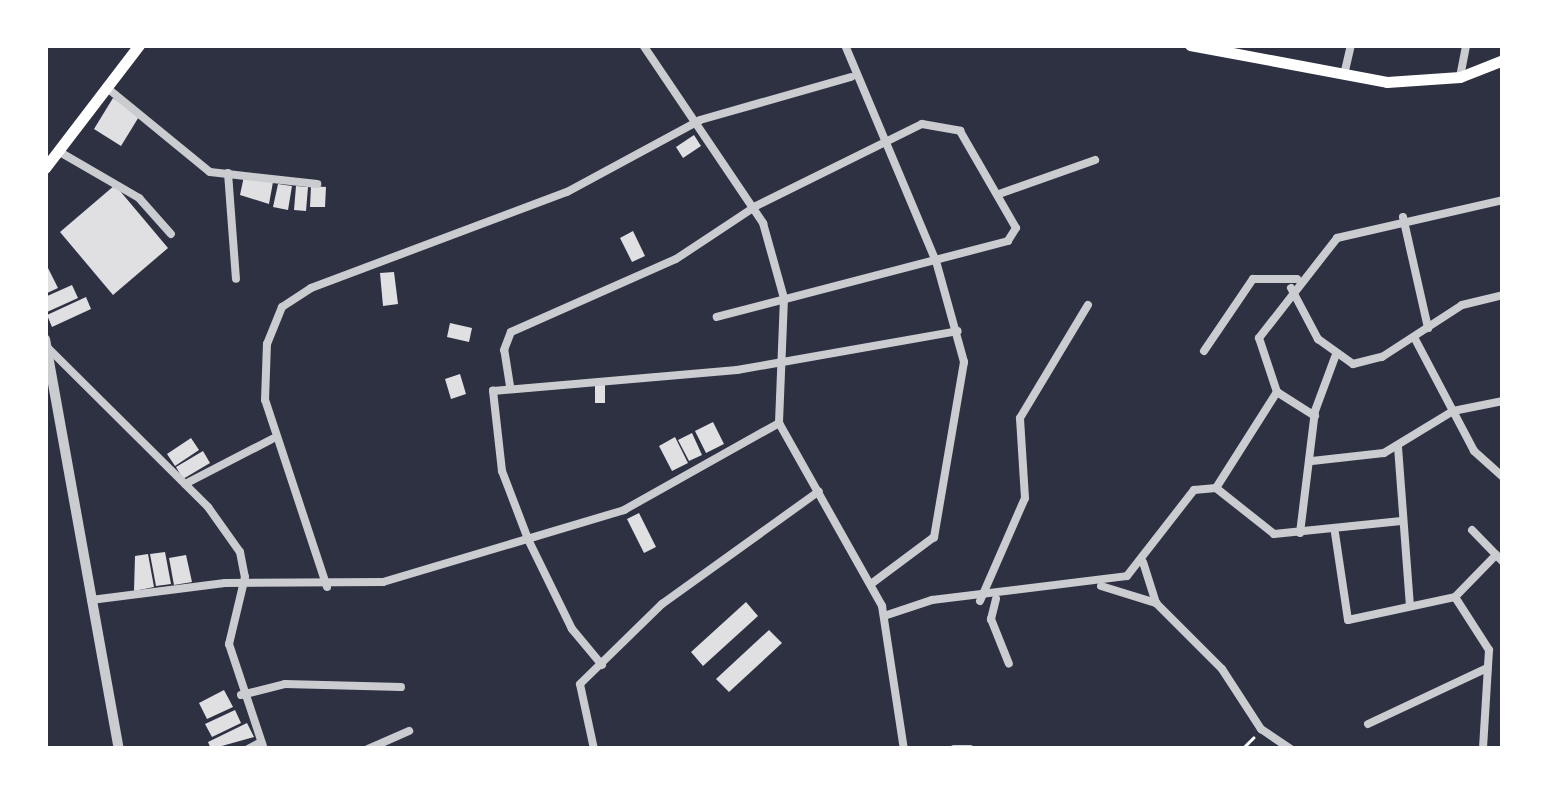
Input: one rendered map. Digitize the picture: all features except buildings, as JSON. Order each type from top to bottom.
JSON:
[{"type":"main road","points":[[45,168],[139,45]]},
{"type":"main road","points":[[1190,45],[1344,76],[1460,77],[1503,60]]},
{"type":"street","points":[[644,45],[700,120],[756,206],[784,298],[778,360],[779,423],[871,584],[884,616],[904,749]]},
{"type":"street","points":[[845,45],[851,77],[936,262],[958,331],[963,371],[934,537],[871,584]]},
{"type":"street","points":[[1344,76],[1350,45]]},
{"type":"street","points":[[1460,77],[1466,45]]},
{"type":"street","points":[[327,588],[272,440],[268,344],[282,308],[311,288],[567,192],[700,120],[851,77]]},
{"type":"street","points":[[106,87],[194,164],[228,173],[317,184]]},
{"type":"street","points":[[510,386],[504,350],[511,332],[676,260],[756,206],[881,139],[922,124],[960,131],[1000,194],[1014,236],[936,262],[717,317]]},
{"type":"street","points":[[58,151],[139,198],[171,234]]},
{"type":"street","points":[[1000,194],[1095,160]]},
{"type":"street","points":[[228,173],[236,279]]},
{"type":"street","points":[[1315,416],[1277,392],[1259,338],[1297,279],[1336,238],[1403,217],[1503,200]]},
{"type":"street","points":[[1403,217],[1428,328]]},
{"type":"street","points":[[1204,351],[1253,278],[1297,279]]},
{"type":"street","points":[[1291,288],[1336,356],[1366,364],[1428,328],[1503,295]]},
{"type":"street","points":[[980,601],[1024,498],[1020,418],[1088,305]]},
{"type":"street","points":[[602,664],[572,629],[528,539],[502,471],[490,396],[510,386],[778,360],[958,331]]},
{"type":"street","points":[[1414,337],[1474,450],[1503,476]]},
{"type":"street","points":[[46,344],[186,484],[240,552],[240,586],[230,644],[241,694],[262,745],[248,749]]},
{"type":"street","points":[[46,344],[119,749]]},
{"type":"street","points":[[1300,533],[1315,416],[1336,356]]},
{"type":"street","points":[[1216,488],[1277,392]]},
{"type":"street","points":[[1312,461],[1398,447],[1453,411],[1503,401]]},
{"type":"street","points":[[91,600],[240,586],[327,588],[383,582],[624,510],[779,423]]},
{"type":"street","points":[[186,484],[272,440]]},
{"type":"street","points":[[1398,447],[1410,606]]},
{"type":"street","points":[[884,616],[932,600],[980,601],[1101,586],[1143,562],[1194,490],[1216,488],[1274,534],[1335,533],[1401,521]]},
{"type":"street","points":[[594,749],[578,690],[662,604],[820,491]]},
{"type":"street","points":[[1335,533],[1348,620],[1455,597],[1500,558],[1472,530]]},
{"type":"street","points":[[1143,562],[1156,603],[1222,669],[1261,729],[1291,749]]},
{"type":"street","points":[[1101,586],[1156,603]]},
{"type":"street","points":[[1455,597],[1489,650],[1483,749]]},
{"type":"street","points":[[996,598],[991,620],[1009,664]]},
{"type":"street","points":[[1489,650],[1503,652]]},
{"type":"street","points":[[1368,724],[1487,668]]},
{"type":"street","points":[[241,694],[286,684],[400,687]]},
{"type":"street","points":[[368,749],[409,731]]},
{"type":"street","points":[[954,749],[970,749]]},
{"type":"path","points":[[1242,749],[1261,729]]}]
